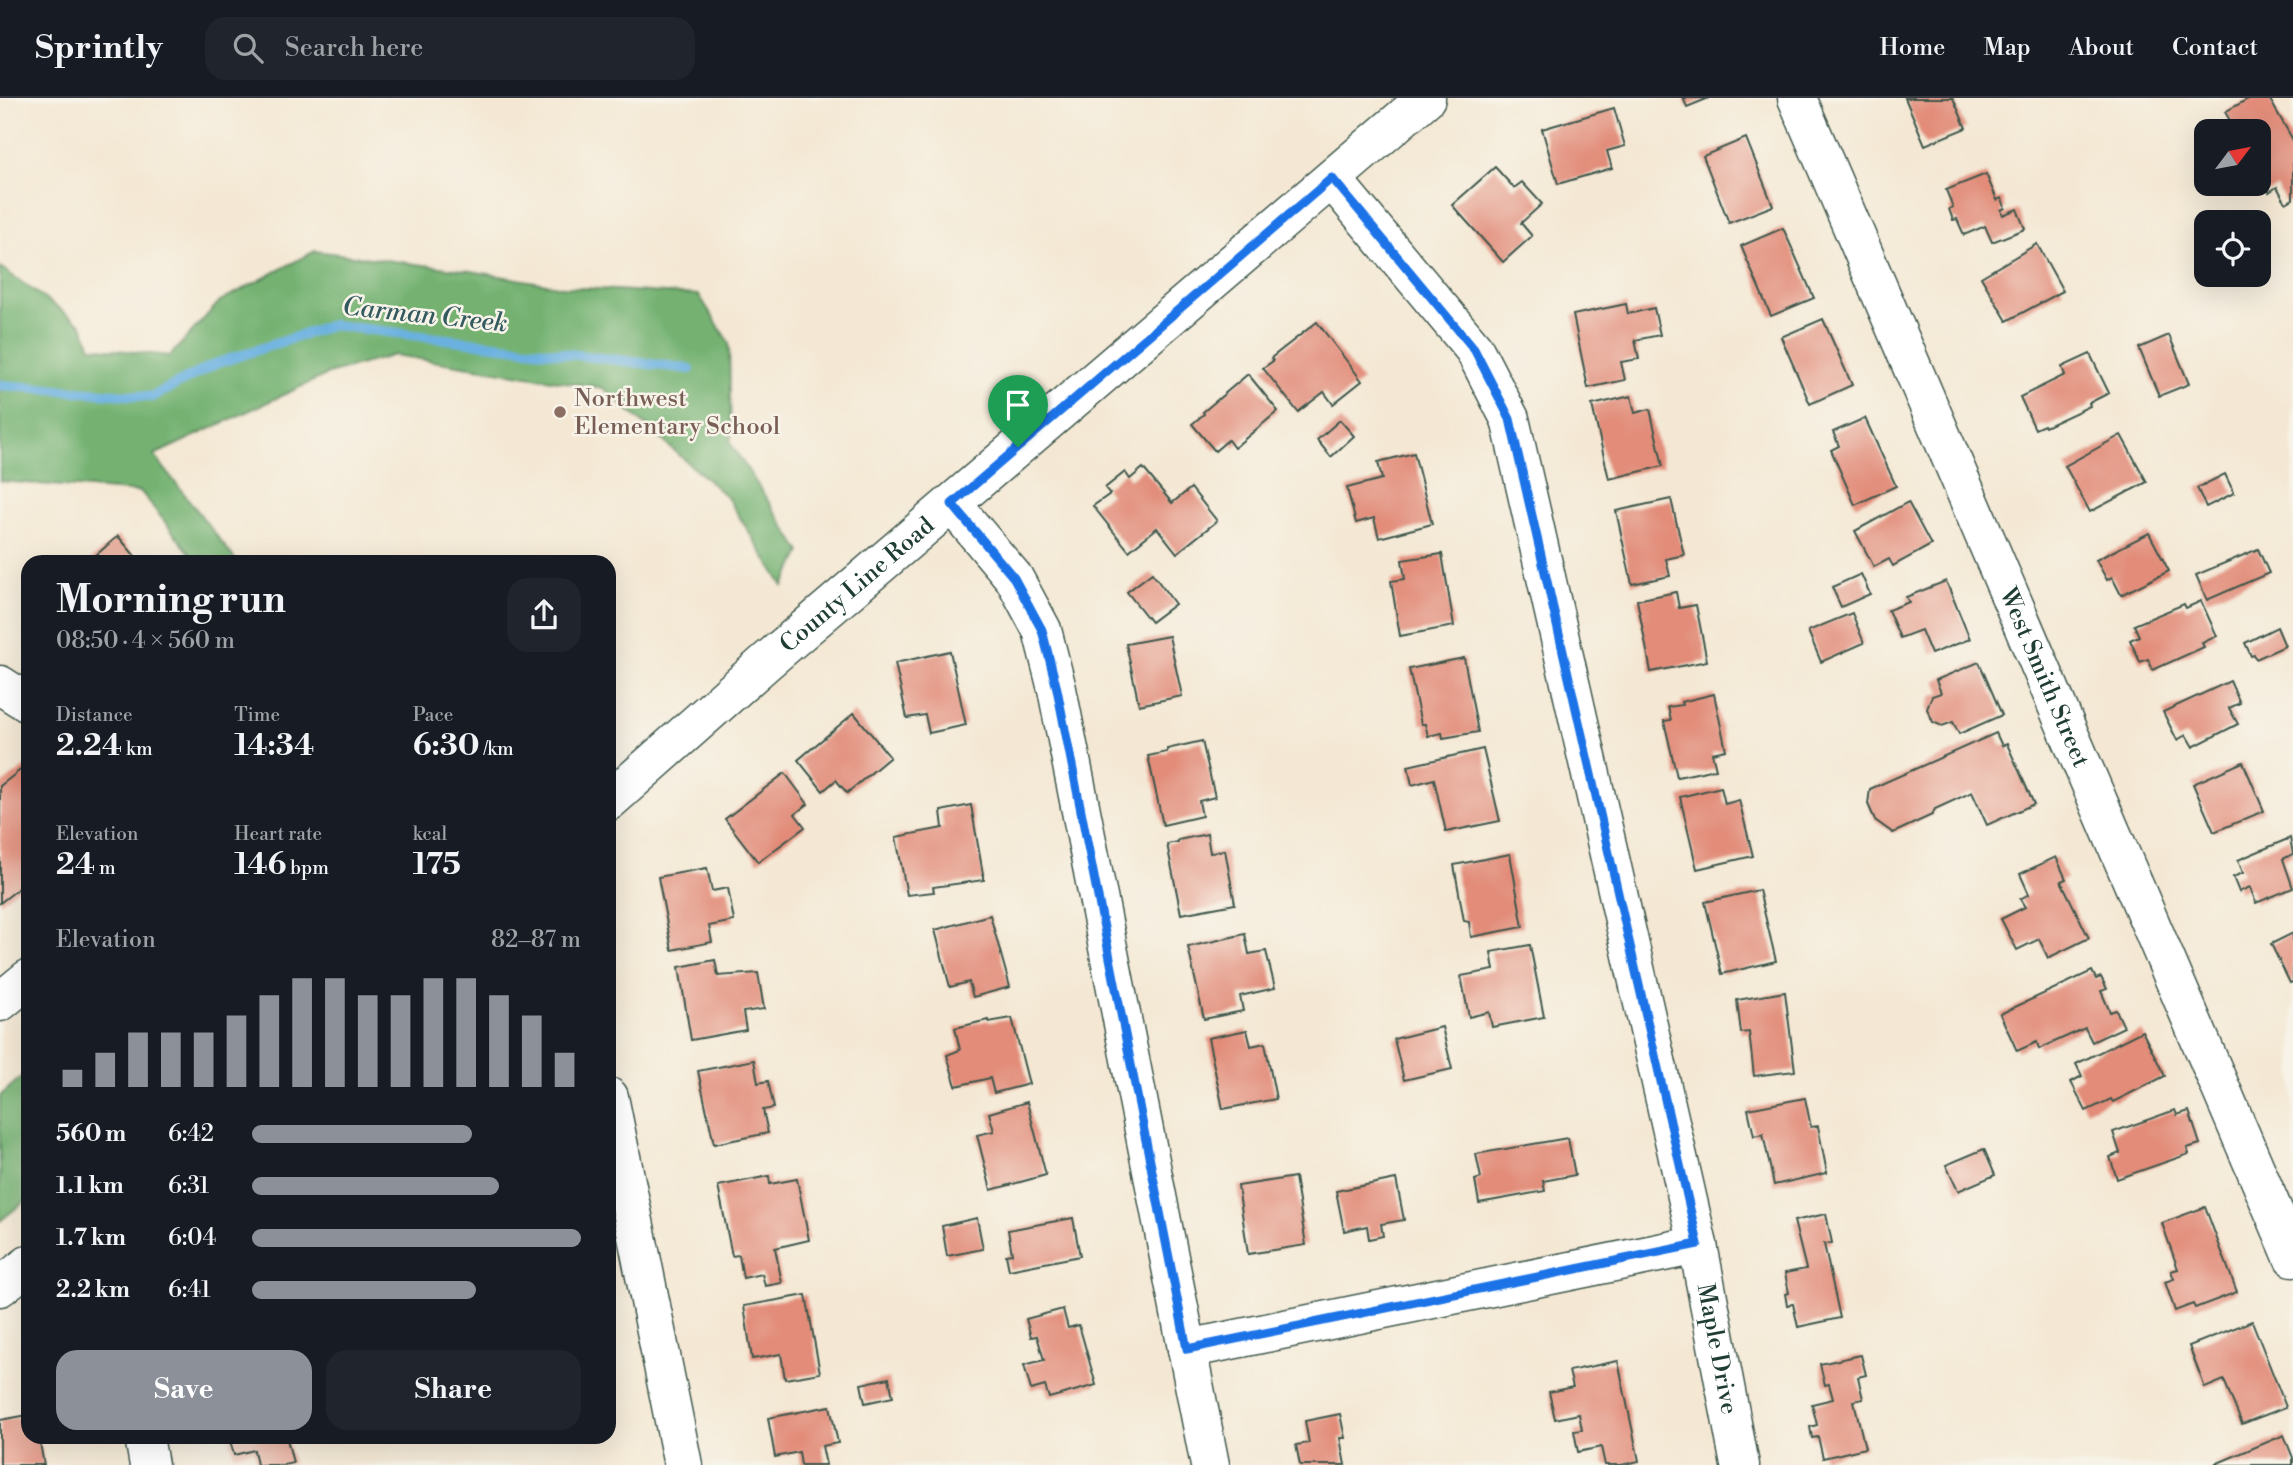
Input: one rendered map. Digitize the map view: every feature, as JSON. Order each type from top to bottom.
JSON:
[{"type":"street","name":"County Line Road","points":[[616,795],[766,662],[1426,98]]},
{"type":"street","name":"West Smith Street","points":[[1797,98],[2293,1257]]},
{"type":"street","name":"Maple Drive","points":[[1332,178],[1474,349],[1510,419],[1698,1244],[1740,1465]]},
{"type":"street","points":[[952,504],[1014,578],[1042,630],[1057,689],[1210,1465]]},
{"type":"street","points":[[0,685],[21,698]]},
{"type":"street","points":[[0,1002],[21,985]]},
{"type":"street","points":[[616,1132],[683,1465]]},
{"type":"street","points":[[1187,1349],[1698,1244]]},
{"type":"street","points":[[0,1287],[21,1270]]},
{"type":"street","points":[[145,1444],[149,1465]]},
{"type":"green space","points":[[315,251],[471,271],[564,287],[699,295],[729,343],[731,444],[801,552],[783,586],[727,497],[603,388],[394,355],[328,374],[154,455],[232,555],[191,555],[141,492],[0,481],[0,267],[82,325],[91,347],[170,356],[220,301]]},
{"type":"green space","points":[[21,1077],[21,1204],[0,1221],[0,1096]]},
{"type":"building","points":[[1683,98],[1709,98],[1687,107]]},
{"type":"building","points":[[1905,98],[1953,98],[1966,128],[1925,145]]},
{"type":"building","points":[[2250,98],[2269,98],[2293,140],[2293,199],[2286,203],[2277,187],[2272,190],[2272,119],[2229,119],[2225,112]]},
{"type":"building","points":[[1614,108],[1625,146],[1607,151],[1612,168],[1558,184],[1542,129]]},
{"type":"building","points":[[1746,138],[1773,206],[1729,223],[1703,156]]},
{"type":"building","points":[[1495,167],[1514,188],[1522,182],[1542,204],[1521,223],[1532,236],[1503,262],[1452,205]]},
{"type":"building","points":[[1986,174],[1997,200],[2002,198],[2005,208],[2001,210],[2003,215],[2017,209],[2025,229],[1992,242],[1985,226],[1964,235],[1957,219],[1953,220],[1949,209],[1953,207],[1946,190]]},
{"type":"building","points":[[1783,228],[1814,298],[1771,316],[1741,246]]},
{"type":"building","points":[[2037,244],[2063,291],[2007,321],[1981,277]]},
{"type":"building","points":[[1626,304],[1628,314],[1654,308],[1660,335],[1635,340],[1639,359],[1621,362],[1625,380],[1588,388],[1573,315]]},
{"type":"building","points":[[1823,319],[1852,385],[1810,404],[1781,337]]},
{"type":"building","points":[[1317,322],[1362,381],[1333,404],[1324,392],[1298,412],[1263,368],[1273,361],[1271,358]]},
{"type":"building","points":[[2169,335],[2189,384],[2159,396],[2139,348]]},
{"type":"building","points":[[2090,354],[2109,393],[2089,403],[2090,406],[2035,429],[2020,397],[2065,375],[2062,367]]},
{"type":"building","points":[[1248,374],[1278,411],[1234,448],[1228,440],[1215,451],[1192,424]]},
{"type":"building","points":[[1631,396],[1635,413],[1650,409],[1663,466],[1609,479],[1592,405]]},
{"type":"building","points":[[1865,418],[1896,486],[1855,505],[1831,450],[1839,446],[1833,432]]},
{"type":"building","points":[[1340,420],[1354,436],[1331,457],[1317,440]]},
{"type":"building","points":[[2121,435],[2147,482],[2090,512],[2065,466]]},
{"type":"building","points":[[1414,453],[1432,524],[1379,538],[1374,518],[1356,523],[1347,488],[1382,479],[1378,462]]},
{"type":"building","points":[[1143,468],[1172,503],[1191,488],[1217,521],[1177,553],[1157,528],[1129,551],[1093,506],[1110,494],[1105,488],[1125,472],[1130,479]]},
{"type":"building","points":[[2225,474],[2234,493],[2206,507],[2197,488]]},
{"type":"building","points":[[1671,499],[1684,555],[1666,559],[1670,576],[1632,584],[1616,511]]},
{"type":"building","points":[[1908,502],[1931,545],[1893,566],[1889,559],[1874,567],[1855,531]]},
{"type":"building","points":[[2149,533],[2169,571],[2121,595],[2112,577],[2107,580],[2096,560]]},
{"type":"building","points":[[118,536],[134,555],[96,555]]},
{"type":"building","points":[[2258,549],[2269,573],[2207,600],[2196,575]]},
{"type":"building","points":[[1442,554],[1454,626],[1400,636],[1391,581],[1405,579],[1402,560]]},
{"type":"building","points":[[1152,573],[1175,604],[1151,622],[1127,592]]},
{"type":"building","points":[[1861,574],[1870,594],[1841,607],[1832,587]]},
{"type":"building","points":[[1946,581],[1970,639],[1931,654],[1921,630],[1900,638],[1888,610],[1909,602],[1906,597]]},
{"type":"building","points":[[1676,592],[1679,608],[1696,605],[1707,661],[1651,672],[1637,600]]},
{"type":"building","points":[[2201,601],[2217,636],[2202,643],[2204,647],[2153,670],[2148,659],[2140,662],[2130,640],[2139,636],[2134,625],[2184,604],[2186,608]]},
{"type":"building","points":[[1852,613],[1864,643],[1821,662],[1808,631]]},
{"type":"building","points":[[2277,627],[2285,646],[2256,659],[2254,655],[2251,656],[2245,643]]},
{"type":"building","points":[[1169,636],[1182,696],[1139,705],[1126,644]]},
{"type":"building","points":[[950,651],[966,725],[929,733],[925,715],[907,718],[895,663]]},
{"type":"building","points":[[1464,658],[1478,732],[1443,738],[1442,733],[1428,736],[1425,724],[1421,724],[1409,669]]},
{"type":"building","points":[[1979,662],[2002,715],[1959,734],[1953,722],[1942,726],[1933,722],[1927,709],[1932,696],[1941,693],[1936,680]]},
{"type":"building","points":[[2230,681],[2240,703],[2229,708],[2238,724],[2193,747],[2186,735],[2177,740],[2163,712]]},
{"type":"building","points":[[1714,694],[1726,750],[1712,753],[1716,769],[1677,777],[1664,721],[1671,720],[1668,707]]},
{"type":"building","points":[[854,713],[890,757],[847,793],[836,780],[823,791],[798,760]]},
{"type":"building","points":[[1996,733],[2002,746],[2007,744],[2034,804],[1987,825],[1972,792],[1893,833],[1875,820],[1868,804],[1870,789]]},
{"type":"building","points":[[1202,741],[1215,797],[1199,801],[1202,816],[1163,825],[1148,756]]},
{"type":"building","points":[[1483,749],[1500,821],[1446,832],[1434,779],[1412,785],[1408,766]]},
{"type":"building","points":[[2243,762],[2264,811],[2214,832],[2193,784]]},
{"type":"building","points":[[21,770],[21,886],[0,903],[0,786]]},
{"type":"building","points":[[785,773],[808,804],[795,814],[805,827],[758,862],[725,819]]},
{"type":"building","points":[[1721,787],[1725,804],[1739,800],[1753,856],[1697,869],[1680,797]]},
{"type":"building","points":[[971,805],[984,880],[933,887],[934,892],[907,895],[896,837],[943,828],[941,811]]},
{"type":"building","points":[[1207,834],[1210,853],[1225,850],[1235,904],[1181,914],[1167,844]]},
{"type":"building","points":[[2290,838],[2293,854],[2283,859],[2293,888],[2256,903],[2250,887],[2239,892],[2233,877],[2243,873],[2238,860]]},
{"type":"building","points":[[1510,854],[1523,927],[1471,937],[1469,922],[1464,921],[1454,865]]},
{"type":"building","points":[[2056,857],[2066,879],[2061,881],[2089,938],[2048,958],[2039,939],[2017,950],[2001,919],[2025,907],[2020,899],[2029,894],[2020,874]]},
{"type":"building","points":[[707,868],[712,891],[728,888],[734,921],[709,926],[712,942],[672,950],[658,877]]},
{"type":"building","points":[[1759,890],[1776,961],[1722,974],[1705,902]]},
{"type":"building","points":[[990,915],[1010,987],[973,997],[969,982],[950,987],[935,930]]},
{"type":"building","points":[[2293,933],[2293,982],[2290,983],[2271,944]]},
{"type":"building","points":[[1245,934],[1249,954],[1266,951],[1275,988],[1240,996],[1243,1011],[1204,1019],[1188,947]]},
{"type":"building","points":[[1530,945],[1544,1017],[1492,1027],[1489,1012],[1469,1017],[1461,976],[1494,970],[1491,952]]},
{"type":"building","points":[[715,960],[718,976],[758,973],[764,1009],[743,1012],[746,1030],[691,1040],[679,967]]},
{"type":"building","points":[[2092,971],[2096,979],[2101,977],[2107,989],[2101,991],[2110,1012],[2116,1010],[2124,1027],[2092,1042],[2085,1028],[2039,1049],[2037,1042],[2017,1051],[2000,1014]]},
{"type":"building","points":[[1785,992],[1795,1071],[1754,1076],[1749,1032],[1741,1033],[1737,1000]]},
{"type":"building","points":[[1012,1018],[1029,1084],[994,1093],[990,1078],[956,1086],[947,1055],[960,1050],[955,1028],[988,1020]]},
{"type":"building","points":[[1442,1027],[1452,1069],[1404,1080],[1394,1039]]},
{"type":"building","points":[[1247,1030],[1251,1046],[1265,1043],[1276,1099],[1223,1109],[1208,1038]]},
{"type":"building","points":[[2142,1031],[2165,1076],[2113,1102],[2111,1099],[2086,1111],[2071,1082],[2082,1076],[2076,1064]]},
{"type":"building","points":[[754,1060],[758,1083],[768,1081],[774,1108],[763,1110],[768,1133],[714,1144],[698,1071]]},
{"type":"building","points":[[1805,1098],[1811,1127],[1818,1126],[1827,1173],[1774,1185],[1763,1134],[1754,1136],[1748,1109]]},
{"type":"building","points":[[1027,1102],[1046,1175],[991,1190],[977,1135],[994,1131],[989,1113]]},
{"type":"building","points":[[2175,1110],[2177,1115],[2189,1111],[2200,1144],[2187,1148],[2189,1154],[2117,1179],[2110,1157],[2120,1153],[2113,1132]]},
{"type":"building","points":[[1568,1138],[1575,1175],[1543,1181],[1545,1191],[1479,1203],[1475,1180],[1481,1178],[1476,1154]]},
{"type":"building","points":[[1984,1149],[1995,1175],[1958,1191],[1946,1165]]},
{"type":"building","points":[[769,1176],[770,1184],[797,1179],[809,1240],[775,1248],[782,1283],[765,1286],[762,1274],[743,1278],[739,1255],[732,1256],[718,1186]]},
{"type":"building","points":[[1295,1177],[1306,1245],[1248,1254],[1238,1186]]},
{"type":"building","points":[[1396,1179],[1404,1220],[1381,1224],[1383,1236],[1369,1239],[1367,1226],[1344,1231],[1336,1191]]},
{"type":"building","points":[[2205,1207],[2237,1292],[2195,1308],[2193,1304],[2175,1311],[2165,1282],[2174,1279],[2171,1271],[2178,1269],[2162,1223]]},
{"type":"building","points":[[1826,1214],[1832,1243],[1824,1244],[1840,1318],[1798,1327],[1793,1304],[1787,1305],[1785,1294],[1789,1293],[1785,1273],[1806,1269],[1794,1221]]},
{"type":"building","points":[[977,1218],[983,1249],[947,1256],[942,1226]]},
{"type":"building","points":[[1073,1218],[1080,1256],[1009,1270],[1006,1255],[1012,1254],[1008,1230]]},
{"type":"building","points":[[806,1295],[820,1373],[785,1379],[781,1354],[752,1359],[744,1306]]},
{"type":"building","points":[[1063,1309],[1068,1328],[1079,1325],[1096,1385],[1049,1398],[1045,1386],[1031,1390],[1024,1365],[1044,1360],[1037,1336],[1031,1337],[1026,1319]]},
{"type":"building","points":[[2252,1321],[2286,1407],[2242,1424],[2224,1380],[2205,1388],[2189,1346]]},
{"type":"building","points":[[1861,1355],[1866,1375],[1858,1377],[1863,1399],[1854,1401],[1865,1448],[1823,1458],[1818,1437],[1812,1438],[1810,1427],[1817,1425],[1812,1404],[1833,1399],[1829,1384],[1825,1385],[1820,1364]]},
{"type":"building","points":[[1618,1361],[1639,1461],[1605,1465],[1601,1447],[1578,1452],[1574,1431],[1582,1430],[1579,1414],[1555,1419],[1549,1392],[1573,1387],[1569,1371]]},
{"type":"building","points":[[889,1378],[893,1397],[865,1403],[861,1384]]},
{"type":"building","points":[[830,1406],[838,1443],[822,1446],[826,1465],[801,1465],[799,1452],[775,1457],[768,1418]]},
{"type":"building","points":[[1340,1414],[1345,1438],[1340,1438],[1345,1465],[1300,1465],[1296,1445],[1309,1443],[1305,1421]]},
{"type":"building","points":[[21,1416],[21,1444],[40,1444],[44,1465],[0,1465],[0,1420]]},
{"type":"building","points":[[2284,1435],[2293,1465],[2213,1465]]},
{"type":"building","points":[[231,1444],[288,1444],[293,1463],[257,1465],[254,1450],[234,1455]]},
{"type":"waterway","name":"Carman Creek","points":[[0,385],[152,397],[215,364],[332,325],[690,369]]},
{"type":"place","name":"Northwest Elementary School","points":[[560,412]]},
{"type":"route","points":[[1332,178],[1474,349],[1510,419],[1698,1244],[1187,1349],[1057,689],[1042,630],[1014,578],[952,504],[1018,447],[1332,178]]}]
